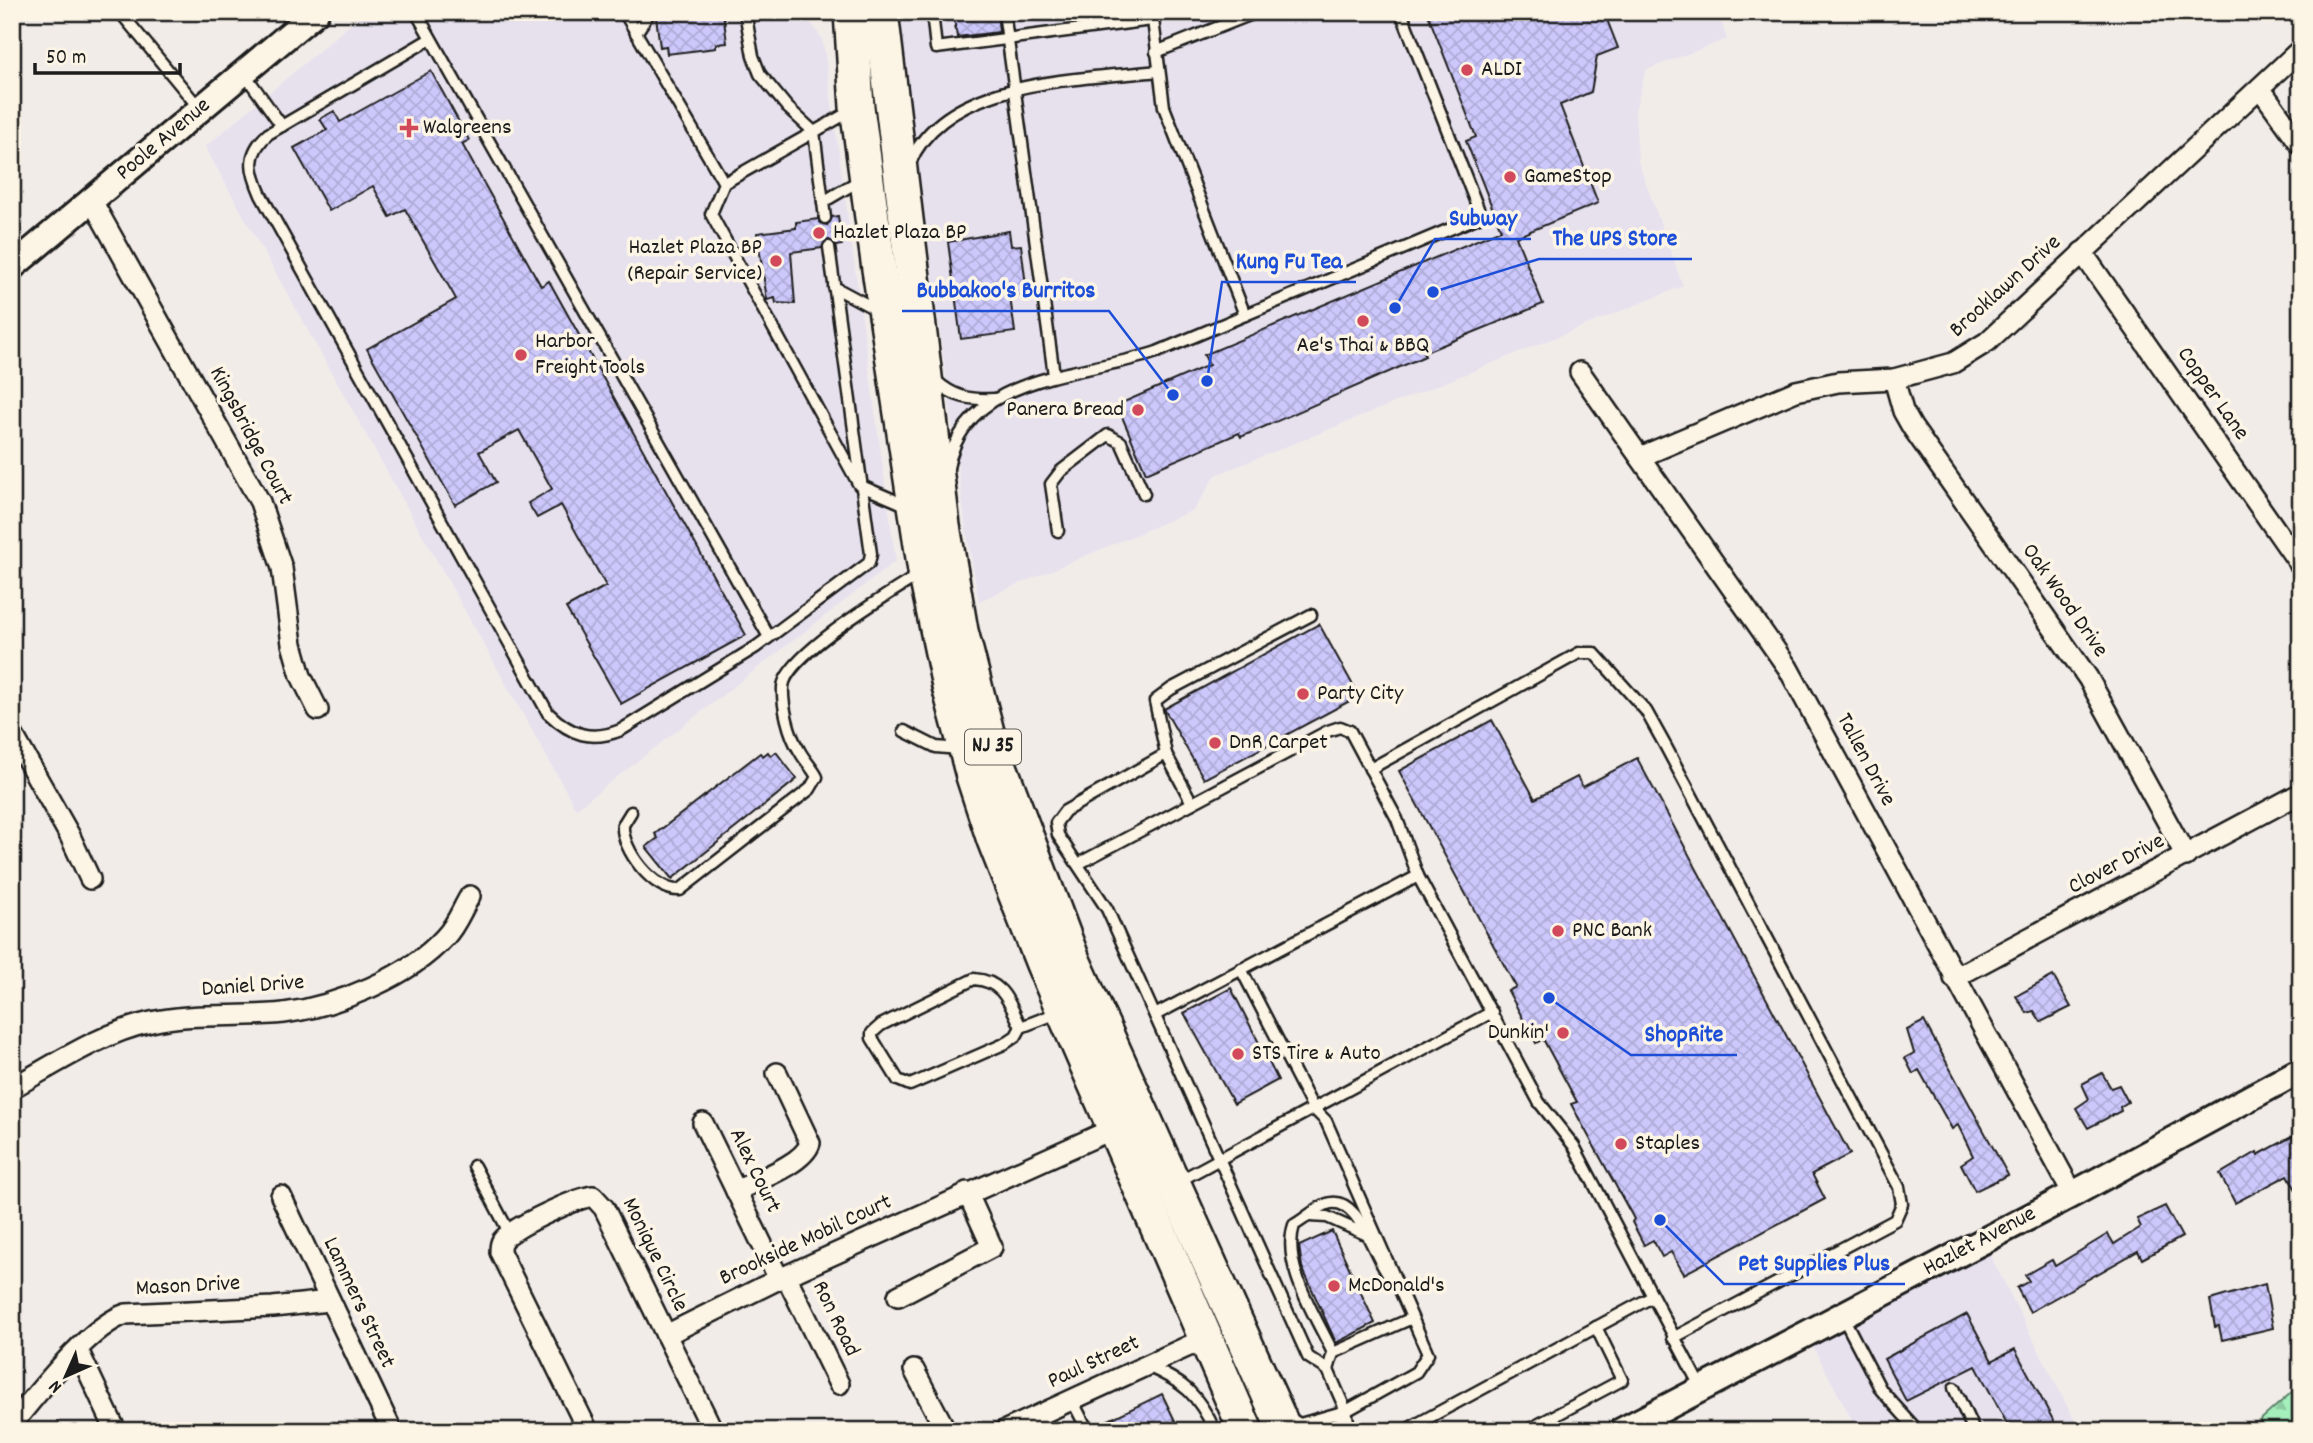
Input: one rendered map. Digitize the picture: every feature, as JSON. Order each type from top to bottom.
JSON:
[{"type":"highway","points":[[825,12],[857,104]]},
{"type":"highway","name":"NJ 35","points":[[851,12],[857,104],[887,315],[929,511],[987,732],[1049,902],[1280,1421]]},
{"type":"highway","name":"NJ 35","points":[[881,12],[923,356],[929,511],[925,571],[966,750],[994,840],[1204,1339],[1216,1401],[1246,1431]]},
{"type":"street","name":"Poole Avenue","points":[[12,267],[316,12]]},
{"type":"street","name":"Brooklawn Drive","points":[[1640,457],[1796,391],[1838,383],[1894,379],[1968,356],[1987,342],[2301,49]]},
{"type":"street","points":[[2260,88],[2301,145]]},
{"type":"street","name":"Kingsbridge Court","points":[[92,201],[260,502],[282,568],[292,643],[301,676],[318,710]]},
{"type":"street","name":"Copper Lane","points":[[2082,252],[2301,566]]},
{"type":"street","name":"Tallen Drive","points":[[1580,372],[1788,668],[2073,1194]]},
{"type":"street","name":"Oak Wood Drive","points":[[1894,379],[1903,411],[1912,427],[2088,678],[2186,856]]},
{"type":"street","points":[[12,733],[70,836],[90,879]]},
{"type":"street","name":"Clover Drive","points":[[1955,978],[2301,793]]},
{"type":"street","name":"Daniel Drive","points":[[12,1088],[96,1042],[149,1022],[206,1015],[285,1013],[350,996],[424,956],[447,936],[470,896]]},
{"type":"street","name":"Hazlet Avenue","points":[[1621,1431],[2073,1194],[2301,1070]]},
{"type":"street","points":[[736,1191],[795,1161],[808,1149],[810,1143],[777,1073]]},
{"type":"street","name":"Alex Court","points":[[703,1123],[783,1277]]},
{"type":"street","name":"Brookside Mobil Court","points":[[666,1335],[783,1277],[967,1192],[1115,1128]]},
{"type":"street","points":[[898,1296],[992,1247],[967,1192]]},
{"type":"street","name":"Lammers Street","points":[[281,1196],[392,1431]]},
{"type":"street","name":"Monique Circle","points":[[510,1235],[567,1203],[593,1196],[600,1201],[713,1431]]},
{"type":"street","points":[[510,1235],[502,1241],[500,1252],[588,1431]]},
{"type":"street","name":"Ron Road","points":[[783,1277],[839,1384]]},
{"type":"street","name":"Mason Drive","points":[[12,1424],[78,1350],[110,1319],[126,1314],[273,1307],[329,1301]]},
{"type":"street","name":"Paul Street","points":[[1004,1431],[1204,1339]]},
{"type":"street","points":[[78,1350],[116,1431]]},
{"type":"street","points":[[914,1370],[946,1431]]},
{"type":"lane","points":[[120,12],[201,109]]},
{"type":"lane","points":[[416,12],[769,637]]},
{"type":"lane","points":[[624,12],[724,183]]},
{"type":"lane","points":[[636,33],[650,12]]},
{"type":"lane","points":[[745,12],[752,56],[760,74],[787,107],[814,132],[825,218]]},
{"type":"lane","points":[[932,12],[936,48],[1152,16],[1165,112],[1245,315]]},
{"type":"lane","points":[[1004,12],[1054,374]]},
{"type":"lane","points":[[1156,52],[1257,12]]},
{"type":"lane","points":[[923,356],[936,381],[950,394],[970,400],[995,399],[1054,374],[1142,358],[1481,216],[1401,12]]},
{"type":"lane","points":[[430,39],[282,126],[258,143],[252,153],[253,179],[548,713],[565,729],[602,737],[621,730],[769,637],[869,563],[871,554],[859,485],[829,247]]},
{"type":"lane","points":[[904,198],[910,162],[924,140],[967,106],[991,94],[1015,88],[1158,71]]},
{"type":"lane","points":[[244,73],[282,126]]},
{"type":"lane","points":[[857,104],[814,132],[724,183],[710,214],[859,485],[929,511],[956,446],[968,426],[995,399]]},
{"type":"lane","points":[[823,202],[867,176]]},
{"type":"lane","points":[[834,287],[887,315]]},
{"type":"lane","points":[[1058,531],[1051,484],[1061,471],[1103,437],[1112,435],[1121,442],[1144,494]]},
{"type":"lane","points":[[631,812],[623,825],[627,846],[654,881],[669,890],[680,890],[810,789],[817,777],[792,735],[783,692],[787,673],[817,646],[874,603],[925,571]]},
{"type":"lane","points":[[1192,803],[1166,754],[1155,701],[1171,689],[1311,615]]},
{"type":"lane","points":[[1370,769],[1579,653],[1594,653],[1646,710],[1899,1187],[1902,1204],[1895,1220],[1673,1338]]},
{"type":"lane","points":[[1078,864],[1328,731],[1340,727],[1350,731],[1396,819],[1418,876],[1539,1102],[1574,1146],[1701,1389]]},
{"type":"lane","points":[[904,731],[936,747],[966,750]]},
{"type":"lane","points":[[1166,754],[1065,811],[1056,823],[1058,835],[1107,909],[1308,1356],[1328,1370],[1346,1411],[1350,1431]]},
{"type":"lane","points":[[1155,1016],[1418,876]]},
{"type":"lane","points":[[1241,970],[1313,1108],[1326,1121],[1385,1251],[1393,1280],[1410,1319],[1428,1354],[1416,1372],[1346,1411],[1300,1424],[1280,1421]]},
{"type":"lane","points":[[1021,1027],[1003,990],[990,981],[974,979],[881,1025],[872,1033],[872,1038],[898,1080],[910,1085],[1004,1044],[1016,1036],[1021,1027],[1064,1011]]},
{"type":"lane","points":[[1173,1183],[1222,1160],[1492,1012]]},
{"type":"lane","points":[[474,1166],[510,1235]]},
{"type":"lane","points":[[1328,1370],[1333,1353],[1295,1269],[1289,1243],[1294,1225],[1328,1204],[1344,1203],[1355,1211],[1379,1265],[1393,1280]]},
{"type":"lane","points":[[1310,1216],[1327,1217],[1365,1234]]},
{"type":"lane","points":[[1404,1431],[1652,1297]]},
{"type":"lane","points":[[1842,1315],[1881,1390],[1914,1423],[1918,1431]]},
{"type":"lane","points":[[1333,1353],[1410,1319]]},
{"type":"lane","points":[[1526,1431],[1622,1380],[1596,1327]]},
{"type":"lane","points":[[1146,1366],[1216,1401],[1215,1431]]},
{"type":"lane","points":[[1954,1388],[1975,1431]]},
{"type":"lane","points":[[1072,1400],[1088,1431]]},
{"type":"lane","points":[[1336,1431],[1346,1411]]},
{"type":"shaded area","points":[[365,12],[804,12],[822,39],[896,561],[576,809],[205,147]]},
{"type":"shaded area","points":[[898,12],[1718,12],[1727,39],[1646,70],[1635,111],[1638,161],[1683,286],[1216,475],[1194,510],[979,601],[966,530]]},
{"type":"shaded area","points":[[1983,1241],[2080,1431],[1858,1431],[1806,1334]]},
{"type":"green space","points":[[2301,1384],[2301,1431],[2248,1431]]},
{"type":"building","points":[[662,12],[723,12],[727,43],[716,44],[716,48],[667,54],[666,46],[660,47],[656,17]]},
{"type":"building","points":[[953,12],[997,12],[999,32],[957,37]]},
{"type":"building","points":[[1427,12],[1604,12],[1618,48],[1597,56],[1591,92],[1560,105],[1598,203],[1516,237],[1543,304],[1423,353],[1425,356],[1241,437],[1239,433],[1146,473],[1117,405],[1209,365],[1204,355],[1501,230],[1466,141],[1476,137]]},
{"type":"building","points":[[431,71],[469,140],[462,144],[541,286],[549,281],[746,635],[621,704],[566,608],[606,586],[561,505],[537,518],[528,503],[552,489],[519,430],[479,452],[496,482],[455,505],[367,349],[456,299],[405,209],[390,217],[373,186],[329,211],[294,148],[327,130],[320,119],[334,111],[340,122]]},
{"type":"building","name":"Hazlet Plaza BP (Repair Service)","points":[[838,216],[842,245],[836,246],[829,240],[822,248],[791,252],[795,304],[776,303],[775,298],[767,300],[757,233],[796,228],[796,222],[818,219],[827,225],[832,217]]},
{"type":"building","points":[[1009,231],[1011,246],[1021,245],[1027,294],[1010,297],[1015,332],[961,339],[948,242]]},
{"type":"building","points":[[1319,624],[1359,696],[1204,779],[1164,709]]},
{"type":"building","points":[[1492,720],[1535,799],[1577,777],[1583,787],[1637,758],[1850,1154],[1812,1174],[1825,1199],[1684,1274],[1671,1252],[1662,1257],[1653,1240],[1644,1245],[1632,1222],[1634,1219],[1571,1104],[1577,1102],[1543,1039],[1536,1043],[1508,991],[1516,987],[1399,771]]},
{"type":"building","points":[[768,752],[771,756],[776,752],[797,779],[672,879],[646,847],[658,838],[655,834],[760,753],[763,756]]},
{"type":"building","points":[[2053,976],[2071,1007],[2041,1022],[2034,1011],[2027,1013],[2016,996]]},
{"type":"building","points":[[1231,988],[1278,1080],[1234,1104],[1184,1013]]},
{"type":"building","points":[[1924,1021],[2008,1175],[1975,1191],[1961,1164],[1973,1156],[1958,1125],[1952,1129],[1919,1070],[1913,1074],[1905,1058],[1914,1053],[1907,1030]]},
{"type":"building","points":[[2102,1073],[2111,1088],[2119,1085],[2128,1102],[2120,1107],[2121,1111],[2088,1128],[2076,1108],[2089,1099],[2082,1084]]},
{"type":"building","points":[[2295,1135],[2301,1145],[2301,1199],[2288,1175],[2235,1203],[2220,1174],[2257,1152],[2258,1155]]},
{"type":"building","points":[[2165,1206],[2182,1237],[2142,1259],[2138,1251],[2030,1312],[2017,1288],[2029,1281],[2025,1275],[2052,1260],[2055,1266],[2108,1234],[2114,1244],[2141,1227],[2137,1219]]},
{"type":"building","name":"McDonald's","points":[[1332,1231],[1375,1323],[1336,1343],[1302,1267],[1299,1246]]},
{"type":"building","points":[[2265,1284],[2273,1328],[2222,1340],[2219,1326],[2215,1327],[2210,1300]]},
{"type":"building","points":[[1967,1314],[1992,1361],[2015,1349],[2059,1431],[2011,1431],[1976,1366],[1906,1401],[1884,1359]]},
{"type":"building","points":[[1162,1394],[1180,1431],[1095,1431],[1094,1427]]},
{"type":"place","name":"ALDI","points":[[1467,70]]},
{"type":"place","name":"Walgreens","points":[[409,128]]},
{"type":"place","name":"GameStop","points":[[1510,177]]},
{"type":"place","name":"Hazlet Plaza BP","points":[[819,233]]},
{"type":"place","name":"Hazlet Plaza BP (Repair Service)","points":[[776,261]]},
{"type":"place","name":"The UPS Store","points":[[1433,292]]},
{"type":"place","name":"Subway","points":[[1395,308]]},
{"type":"place","name":"Ae's Thai & BBQ","points":[[1363,321]]},
{"type":"place","name":"Harbor Freight Tools","points":[[521,355]]},
{"type":"place","name":"Kung Fu Tea","points":[[1207,381]]},
{"type":"place","name":"Bubbakoo's Burritos","points":[[1173,395]]},
{"type":"place","name":"Panera Bread","points":[[1138,410]]},
{"type":"place","name":"Party City","points":[[1303,694]]},
{"type":"place","name":"DnR Carpet","points":[[1215,743]]},
{"type":"place","name":"PNC Bank","points":[[1558,931]]},
{"type":"place","name":"ShopRite","points":[[1549,998]]},
{"type":"place","name":"Dunkin'","points":[[1563,1033]]},
{"type":"place","name":"STS Tire & Auto","points":[[1238,1054]]},
{"type":"place","name":"Staples","points":[[1621,1144]]},
{"type":"place","name":"Pet Supplies Plus","points":[[1660,1220]]},
{"type":"place","name":"McDonald's","points":[[1334,1286]]}]
